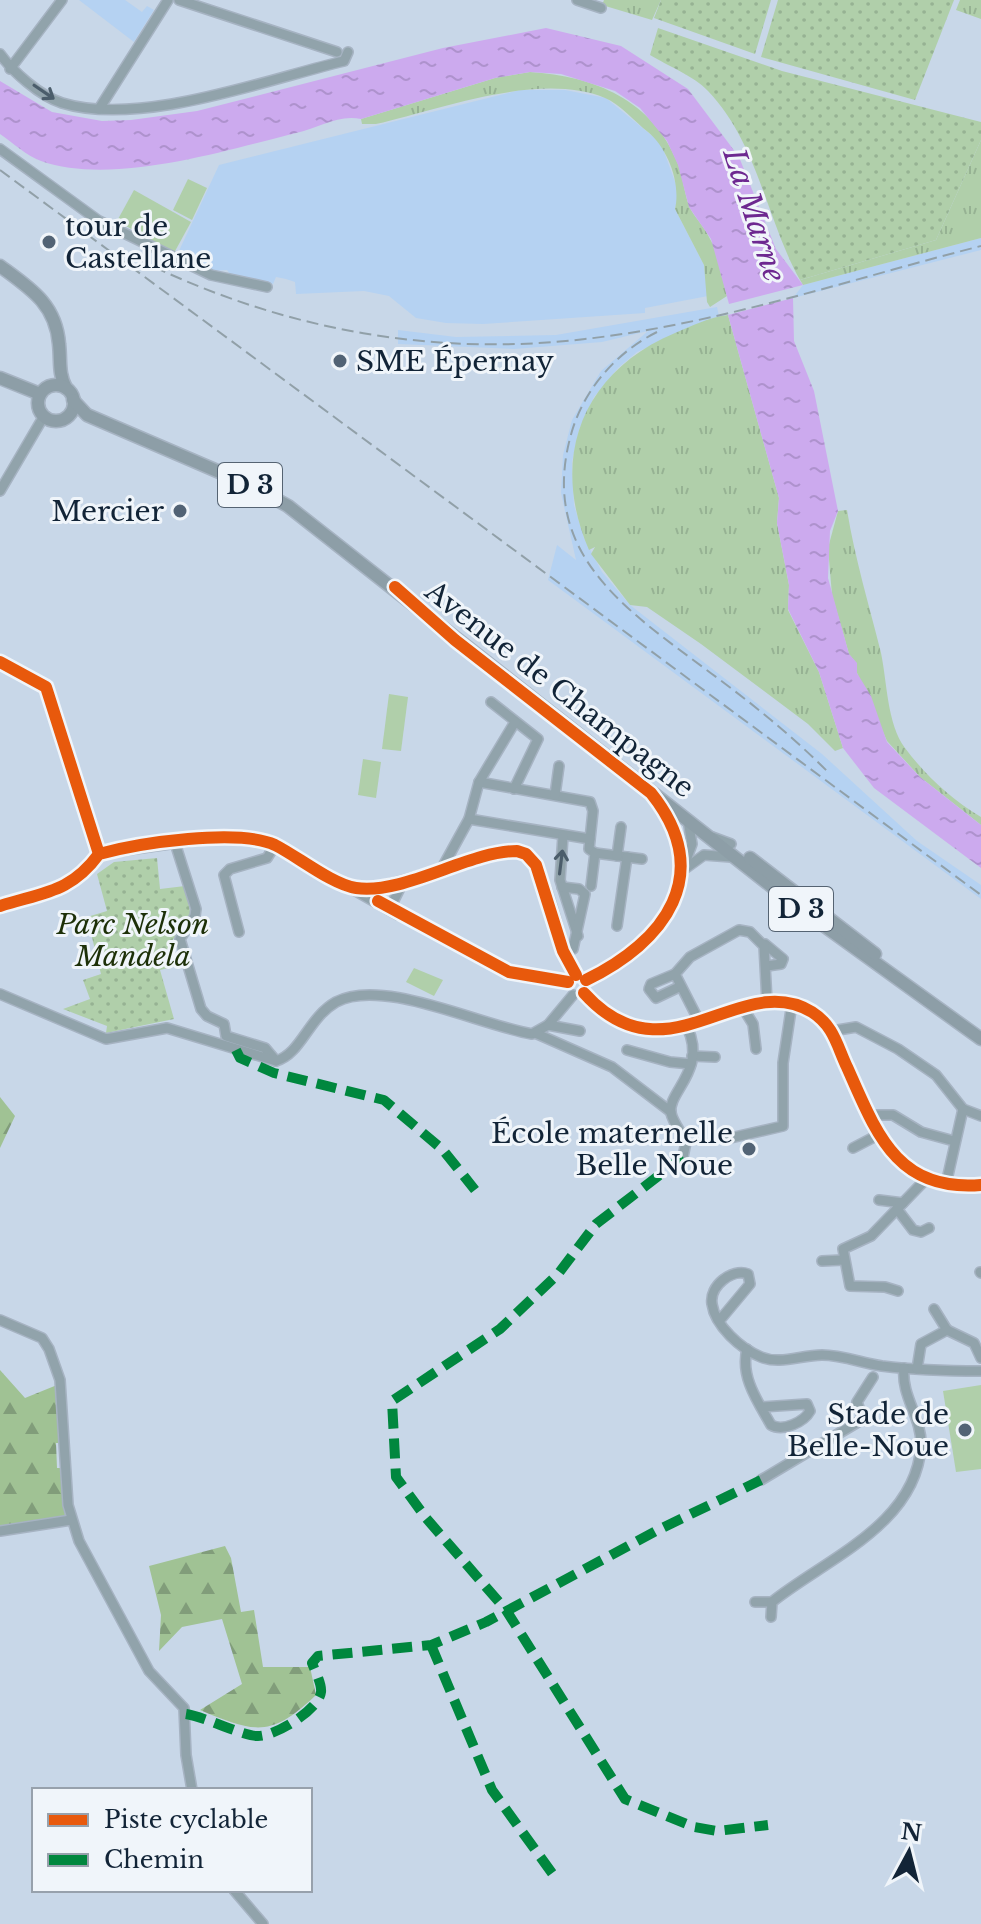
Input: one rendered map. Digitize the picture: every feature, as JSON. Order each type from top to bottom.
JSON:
[{"type":"main road","points":[[0,266],[30,287],[47,305],[58,333],[59,372],[73,400],[67,417],[53,420],[44,416],[38,406],[44,390],[59,372]]},
{"type":"main road","points":[[0,378],[44,390],[66,388]]},
{"type":"main road","name":"Avenue de Champagne","points":[[73,400],[87,415],[270,494],[395,587],[831,933],[981,1038]]},
{"type":"main road","name":"Avenue de Champagne","points":[[67,417],[87,415]]},
{"type":"main road","name":"D 3","points":[[657,793],[731,844],[981,1038]]},
{"type":"street","points":[[10,69],[62,0]]},
{"type":"street","points":[[99,109],[168,0]]},
{"type":"street","points":[[179,0],[210,5],[337,52]]},
{"type":"street","points":[[577,0],[601,8]]},
{"type":"street","points":[[0,54],[10,69],[59,102],[99,109],[191,100],[344,61],[348,52]]},
{"type":"street","points":[[0,149],[99,221],[211,275],[267,287]]},
{"type":"street","points":[[0,491],[44,416]]},
{"type":"street","points":[[0,662],[46,687],[99,854]]},
{"type":"street","points":[[491,702],[538,739],[514,789]]},
{"type":"street","points":[[441,870],[469,819],[479,782],[515,722]]},
{"type":"street","points":[[555,795],[559,766]]},
{"type":"street","points":[[479,782],[590,802],[593,811],[590,850],[642,859]]},
{"type":"street","points":[[657,793],[673,827],[680,858],[679,877]]},
{"type":"street","points":[[469,819],[590,839]]},
{"type":"street","points":[[0,906],[70,884],[83,876],[99,854],[226,836],[253,838],[275,845],[513,973],[586,980],[624,960],[651,937],[670,909],[693,839],[690,823]]},
{"type":"street","points":[[617,926],[621,827]]},
{"type":"street","points":[[563,836],[559,877],[578,936]]},
{"type":"street","points":[[680,858],[693,839],[708,836],[731,844]]},
{"type":"street","points":[[175,843],[196,909],[195,916],[180,939],[201,1009],[224,1024],[226,1036],[265,1048],[276,1061]]},
{"type":"street","points":[[239,932],[224,875],[230,869],[267,858],[275,845]]},
{"type":"street","points":[[354,889],[382,886],[505,852],[526,854],[541,877],[572,979],[573,995]]},
{"type":"street","points":[[591,886],[595,853]]},
{"type":"street","points":[[679,877],[704,855],[720,854],[739,860]]},
{"type":"street","points":[[390,907],[404,880]]},
{"type":"street","points":[[378,901],[382,886]]},
{"type":"street","points":[[562,887],[579,889],[585,894],[573,949],[563,951]]},
{"type":"street","points":[[679,987],[656,998],[649,989],[651,984],[675,974],[687,959],[736,931],[746,930],[783,959],[781,964],[767,966]]},
{"type":"street","points":[[762,942],[767,966],[767,1002]]},
{"type":"street","points":[[675,974],[700,1023]]},
{"type":"street","points":[[584,993],[586,980]]},
{"type":"street","points":[[0,994],[106,1039],[167,1028],[276,1061],[293,1052],[320,1013],[361,993],[385,995],[535,1033],[546,1041],[612,1067],[671,1112],[686,1142],[683,1157]]},
{"type":"street","points":[[535,1033],[548,1025],[573,995],[584,993]]},
{"type":"street","points":[[584,993],[603,1010],[628,1024],[651,1029],[687,1027],[767,1002],[792,1003],[812,1012],[832,1031],[878,1135],[901,1162],[927,1178],[946,1184],[981,1185]]},
{"type":"street","points":[[726,1139],[783,1126],[783,1063],[792,1003]]},
{"type":"street","points":[[743,1008],[753,1024],[756,1049]]},
{"type":"street","points":[[548,1025],[580,1031]]},
{"type":"street","points":[[671,1112],[673,1100],[689,1077],[691,1060],[687,1027]]},
{"type":"street","points":[[832,1031],[856,1027],[905,1052],[940,1079],[963,1109],[981,1116]]},
{"type":"street","points":[[627,1050],[670,1062],[715,1057]]},
{"type":"street","points":[[946,1184],[963,1109]]},
{"type":"street","points":[[869,1115],[893,1115],[929,1135],[954,1141]]},
{"type":"street","points":[[853,1148],[878,1135]]},
{"type":"street","points":[[898,1291],[885,1287],[850,1286],[843,1260],[844,1247],[871,1236],[927,1178]]},
{"type":"street","points":[[879,1200],[900,1206],[913,1230],[921,1232],[929,1228]]},
{"type":"street","points":[[822,1261],[843,1260]]},
{"type":"street","points":[[720,1320],[750,1284],[748,1274],[731,1272],[714,1293],[712,1303],[720,1320],[747,1349],[771,1360],[822,1355],[904,1368],[981,1371]]},
{"type":"street","points":[[934,1309],[947,1330],[974,1343],[981,1358]]},
{"type":"street","points":[[0,1320],[42,1338],[56,1369],[71,1520],[92,1567],[149,1671],[186,1714],[186,1755],[192,1788]]},
{"type":"street","points":[[917,1369],[921,1344],[947,1330]]},
{"type":"street","points":[[747,1349],[747,1380],[761,1407],[771,1425],[777,1429],[807,1417],[810,1411],[807,1404],[801,1402],[761,1407]]},
{"type":"street","points":[[755,1602],[772,1602],[861,1542],[891,1510],[909,1483],[918,1462],[921,1438],[903,1388],[904,1368]]},
{"type":"street","points":[[761,1480],[863,1419],[857,1402],[873,1377]]},
{"type":"street","points":[[0,1531],[71,1520]]},
{"type":"street","points":[[771,1617],[772,1602]]},
{"type":"street","points":[[236,1892],[263,1924]]},
{"type":"shaded area","points":[[79,0],[125,0],[142,12],[147,6],[154,10],[134,42]]},
{"type":"shaded area","points":[[520,90],[565,90],[606,98],[661,143],[679,193],[675,209],[704,265],[708,296],[645,308],[645,313],[483,324],[446,323],[416,318],[389,296],[364,291],[296,294],[295,282],[286,279],[276,277],[273,284],[230,274],[227,270],[213,271],[177,255],[219,165]]},
{"type":"shaded area","points":[[981,238],[981,250],[793,298],[803,285]]},
{"type":"shaded area","points":[[717,307],[719,316],[637,352],[618,368],[594,397],[579,430],[572,462],[574,505],[584,538],[602,572],[630,605],[822,754],[917,841],[981,885],[981,899],[548,580],[557,545],[576,560],[561,493],[563,455],[572,420],[601,371],[648,331],[602,342],[514,349],[398,344],[398,330],[456,337],[556,335]]},
{"type":"green space","points":[[604,0],[661,0],[652,20],[602,5]]},
{"type":"green space","points":[[661,0],[771,0],[755,54],[654,18]]},
{"type":"green space","points":[[778,0],[954,0],[915,100],[761,57]]},
{"type":"green space","points":[[960,0],[981,0],[981,19],[956,10]]},
{"type":"green space","points":[[658,28],[782,71],[981,122],[981,140],[936,240],[800,280],[750,158],[725,112],[702,86],[650,55]]},
{"type":"green space","points":[[530,72],[554,74],[598,86],[637,108],[653,123],[678,164],[689,206],[707,233],[718,258],[727,296],[710,307],[707,302],[704,265],[675,209],[674,178],[662,148],[648,132],[605,98],[579,91],[521,90],[376,124],[362,124],[361,119],[495,78]]},
{"type":"green space","points":[[981,140],[981,238],[803,285],[800,280],[936,240]]},
{"type":"green space","points":[[188,179],[207,188],[192,220],[173,210]]},
{"type":"green space","points":[[134,190],[191,222],[174,253],[117,221]]},
{"type":"green space","points":[[728,315],[779,498],[777,523],[789,585],[788,610],[819,672],[843,748],[835,751],[808,724],[701,644],[647,607],[630,605],[591,554],[595,547],[589,550],[577,516],[572,483],[574,451],[582,422],[596,395],[617,370],[643,350],[694,325]]},
{"type":"green space","points":[[847,510],[881,653],[894,727],[913,758],[949,795],[981,817],[981,825],[920,777],[887,741],[857,673],[832,595],[828,548],[838,511]]},
{"type":"green space","points":[[389,694],[408,697],[401,751],[382,749]]},
{"type":"green space","points":[[363,759],[381,762],[376,798],[358,795]]},
{"type":"green space","name":"Parc Nelson Mandela","points":[[157,858],[160,889],[185,886],[191,916],[171,942],[177,966],[160,970],[174,1019],[106,1033],[107,1026],[63,1009],[90,999],[83,980],[101,974],[87,917],[107,911],[97,874],[114,862]]},
{"type":"green space","points":[[414,968],[443,980],[434,996],[406,982]]},
{"type":"green space","points":[[0,1097],[15,1116],[0,1148]]},
{"type":"green space","points":[[0,1370],[25,1398],[57,1385],[61,1443],[56,1443],[57,1468],[62,1468],[65,1516],[0,1526]]},
{"type":"green space","name":"Stade de Belle-Noue","points":[[981,1385],[981,1469],[956,1472],[943,1391]]},
{"type":"green space","points":[[225,1546],[231,1558],[241,1612],[254,1610],[263,1667],[310,1667],[316,1695],[287,1719],[274,1725],[249,1727],[200,1710],[242,1684],[222,1619],[182,1627],[159,1651],[161,1615],[149,1566]]},
{"type":"water","name":"La Marne","points":[[546,28],[621,46],[688,89],[739,157],[776,249],[803,285],[729,304],[711,239],[689,207],[678,165],[667,141],[640,108],[615,91],[561,74],[530,72],[495,78],[361,119],[337,120],[236,148],[134,168],[69,168],[41,161],[0,134],[0,81],[52,112],[102,121],[131,120],[197,111],[443,48]]},
{"type":"water","points":[[793,298],[794,341],[814,391],[838,511],[830,531],[828,578],[849,654],[857,663],[857,673],[871,696],[887,742],[920,777],[981,825],[981,868],[874,788],[843,748],[819,672],[788,609],[789,585],[777,523],[779,498],[728,315]]},
{"type":"railway","points":[[0,170],[981,895]]},
{"type":"railway","points":[[122,251],[232,299],[289,317],[406,339],[465,344],[525,344],[585,339],[685,323],[981,246]]},
{"type":"railway","points":[[657,332],[629,350],[604,373],[585,400],[572,431],[564,474],[567,512],[578,545],[597,575],[621,601],[772,721],[828,772]]},
{"type":"marked path","points":[[236,1050],[240,1058],[274,1073],[384,1100],[443,1150],[475,1190]]},
{"type":"marked path","points":[[683,1157],[596,1224],[558,1274],[500,1329],[392,1401],[396,1477],[426,1518],[506,1610],[625,1799],[694,1827],[717,1831],[768,1825]]},
{"type":"marked path","points":[[186,1714],[251,1735],[274,1732],[295,1721],[318,1699],[320,1685],[312,1663],[318,1656],[431,1645],[486,1622],[658,1530],[761,1480]]},
{"type":"marked path","points":[[431,1645],[492,1790],[557,1880]]},
{"type":"cycle path","points":[[395,587],[455,640],[651,793],[670,823],[679,851],[680,878],[672,903],[639,946],[586,980]]},
{"type":"cycle path","points":[[0,662],[46,687],[99,854]]},
{"type":"cycle path","points":[[0,906],[67,884],[99,854],[188,839],[258,840],[275,845],[326,876],[356,888],[395,885],[478,858],[517,851],[526,854],[536,865],[563,951],[576,975]]},
{"type":"cycle path","points":[[378,901],[509,972],[568,982]]},
{"type":"cycle path","points":[[584,993],[615,1018],[645,1029],[674,1028],[758,1003],[785,1002],[812,1012],[830,1030],[868,1114],[893,1153],[909,1168],[928,1179],[952,1185],[981,1185]]},
{"type":"place","name":"tour de Castellane","points":[[49,242]]},
{"type":"place","name":"SME Épernay","points":[[340,361]]},
{"type":"place","name":"Mercier","points":[[180,511]]},
{"type":"place","name":"École maternelle Belle Noue","points":[[749,1149]]},
{"type":"place","name":"Stade de Belle-Noue","points":[[965,1430]]}]
